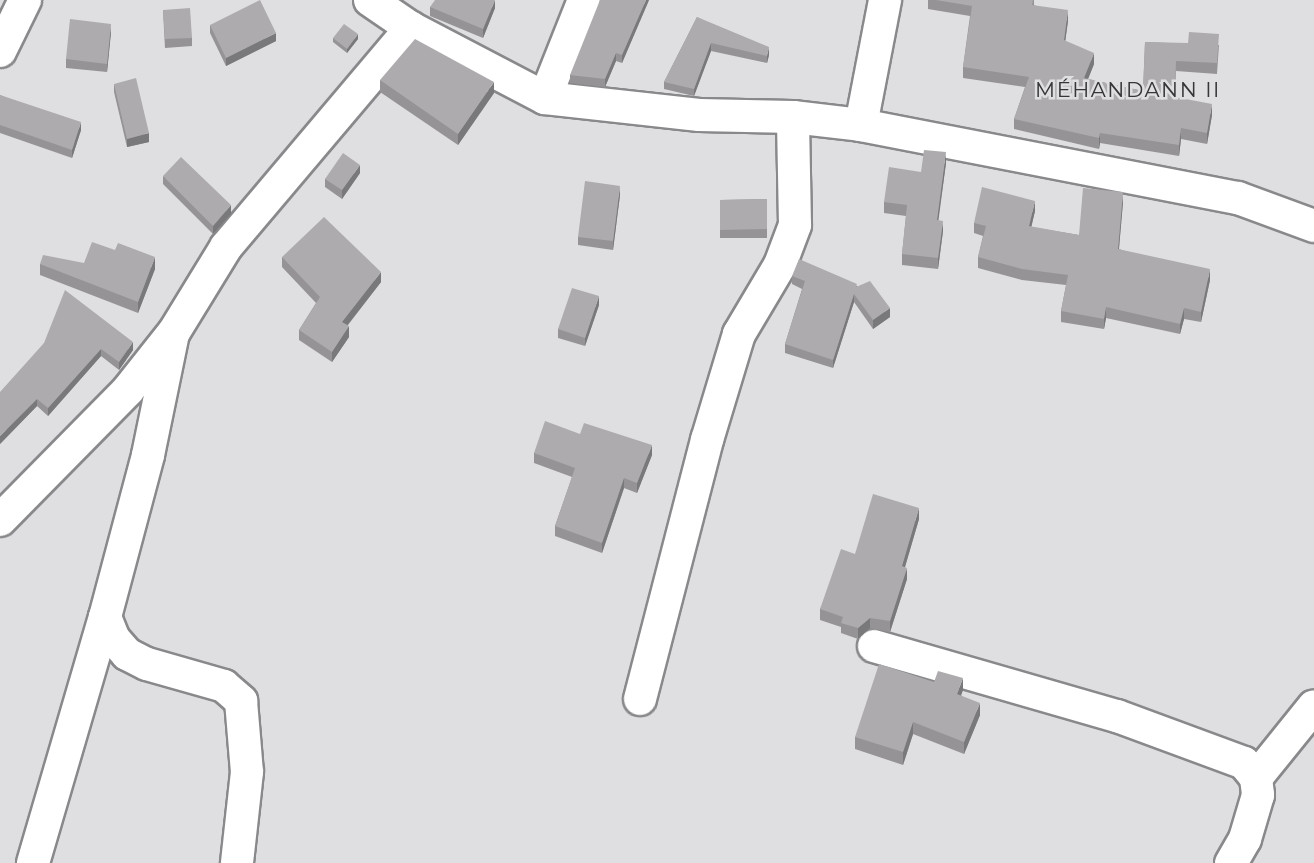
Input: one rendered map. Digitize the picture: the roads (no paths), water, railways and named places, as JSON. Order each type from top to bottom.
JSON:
[{"type":"street","points":[[0,51],[25,0]]},
{"type":"street","points":[[370,0],[411,28],[545,98],[699,115],[793,117],[861,124],[1238,198],[1314,226]]},
{"type":"street","points":[[545,98],[584,0]]},
{"type":"street","points":[[861,124],[885,0]]},
{"type":"street","points":[[0,520],[128,390],[174,332],[233,238],[411,28]]},
{"type":"street","points":[[640,699],[701,462],[739,334],[780,266],[795,225],[793,117]]},
{"type":"street","points":[[33,863],[105,617],[148,455],[174,332]]},
{"type":"street","points":[[105,617],[114,639],[127,654],[147,664],[224,686],[241,701],[247,772],[237,863]]},
{"type":"street","points":[[874,646],[1117,716],[1244,763],[1256,778],[1258,795],[1245,838],[1232,863]]},
{"type":"street","points":[[1256,778],[1314,706]]},
{"type":"district","name":"MÉHANDANN II","points":[[1128,90]]}]
